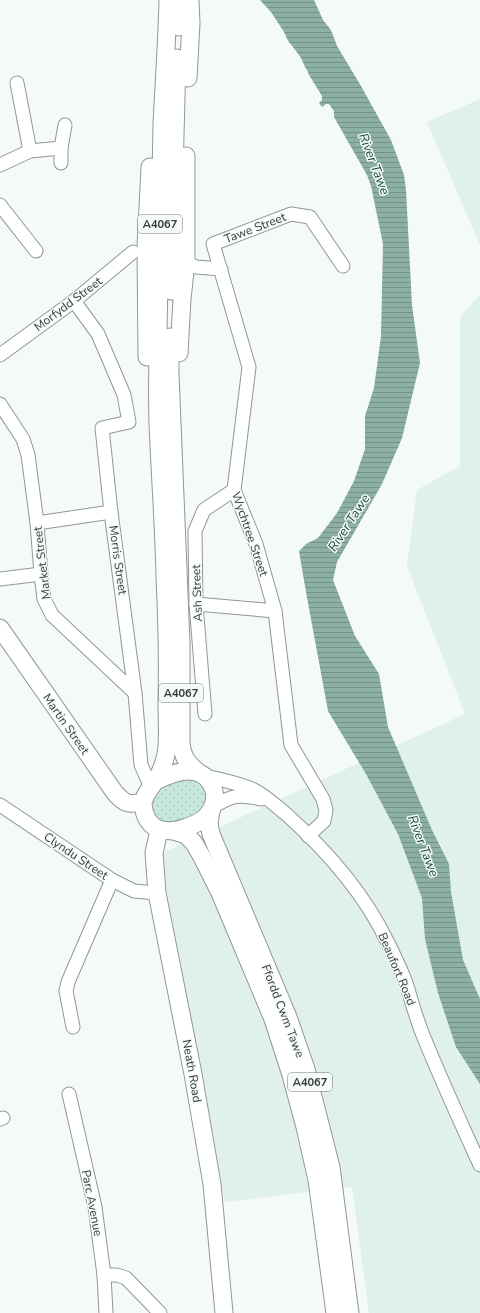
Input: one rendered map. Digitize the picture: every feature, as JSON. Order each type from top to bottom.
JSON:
[{"type":"main road","points":[[156,0],[146,247],[146,332],[148,378],[152,403],[165,424]]},
{"type":"main road","name":"A4067","points":[[168,0],[162,147],[158,323],[181,642],[181,743],[183,753],[189,764],[202,774]]},
{"type":"main road","name":"A4067","points":[[153,784],[164,764],[167,746],[168,657],[165,424],[170,374],[170,328],[180,0]]},
{"type":"main road","points":[[165,424],[186,262],[187,96],[191,23],[190,0]]},
{"type":"main road","name":"Martin Street","points":[[0,628],[115,793],[122,800],[130,804],[143,802]]},
{"type":"main road","points":[[187,771],[202,774],[212,786],[215,797],[212,808],[203,820],[182,830],[166,831],[152,826],[145,814],[143,802],[146,793],[153,784],[178,772],[187,771]]},
{"type":"main road","name":"Ffordd Cwm Tawe","points":[[212,808],[209,824],[211,834],[288,1017],[306,1069],[331,1167],[350,1313]]},
{"type":"main road","name":"Ffordd Cwm Tawe","points":[[166,831],[186,835],[194,843],[205,862],[220,893],[273,1019],[295,1090],[317,1180],[335,1313]]},
{"type":"main road","name":"Neath Road","points":[[166,831],[154,853],[157,893],[193,1074],[210,1178],[224,1313]]},
{"type":"street","points":[[17,83],[30,151]]},
{"type":"street","points":[[61,163],[61,148],[65,125]]},
{"type":"street","points":[[0,165],[30,151],[61,148]]},
{"type":"street","points":[[0,205],[36,251]]},
{"type":"street","name":"Tawe Street","points":[[213,244],[291,214],[310,217],[343,266]]},
{"type":"street","name":"Wychtree Street","points":[[213,244],[249,367],[234,490],[256,544],[275,611],[291,745],[323,799],[326,810],[324,821],[308,836]]},
{"type":"street","name":"Morfydd Street","points":[[0,355],[74,301],[134,252]]},
{"type":"street","points":[[186,262],[196,267],[220,269]]},
{"type":"street","name":"Morris Street","points":[[74,301],[98,334],[124,395],[129,422],[102,428],[111,512],[135,692]]},
{"type":"street","name":"Market Street","points":[[0,404],[23,439],[28,455],[37,524],[44,600],[52,615],[135,692]]},
{"type":"street","name":"Ash Street","points":[[205,714],[196,604],[195,531],[204,510],[234,490]]},
{"type":"street","points":[[37,524],[111,512]]},
{"type":"street","points":[[0,578],[41,574]]},
{"type":"street","points":[[196,604],[275,611]]},
{"type":"street","points":[[135,692],[141,765],[153,784]]},
{"type":"street","name":"Beaufort Road","points":[[202,774],[238,784],[256,791],[271,801],[308,836],[340,870],[356,891],[387,940],[405,981],[424,1038],[445,1089],[480,1165]]},
{"type":"street","points":[[212,808],[228,798],[235,796],[244,796],[271,801]]},
{"type":"street","name":"Clyndu Street","points":[[1,807],[112,880],[134,891],[157,893]]},
{"type":"street","points":[[73,1027],[66,991],[67,986],[112,880]]},
{"type":"street","name":"Parc Avenue","points":[[69,1094],[95,1207],[104,1275],[106,1313]]},
{"type":"street","points":[[104,1275],[117,1275],[126,1278],[160,1313]]},
{"type":"shaded area","points":[[480,99],[480,245],[427,122]]},
{"type":"shaded area","points":[[480,295],[480,1313],[369,1313],[352,1187],[225,1202],[159,855],[465,714],[407,566],[417,490],[460,466],[460,316]]},
{"type":"shaded area","points":[[184,778],[196,780],[202,786],[206,798],[202,810],[195,816],[170,823],[157,819],[152,810],[153,795],[162,786]]},
{"type":"water","name":"River Tawe","points":[[260,0],[314,0],[323,20],[331,30],[337,46],[391,140],[404,175],[412,305],[420,363],[402,438],[382,484],[337,562],[333,580],[355,636],[379,674],[388,727],[432,830],[449,864],[451,892],[463,960],[480,999],[480,1084],[456,1047],[438,993],[425,939],[422,898],[398,834],[366,774],[328,711],[299,551],[306,544],[318,538],[337,513],[354,481],[365,449],[365,416],[374,388],[381,336],[383,244],[371,186],[367,175],[334,117],[334,111],[329,104],[322,107],[319,103],[322,100],[322,96],[309,75],[301,58],[288,41],[271,12]]}]
